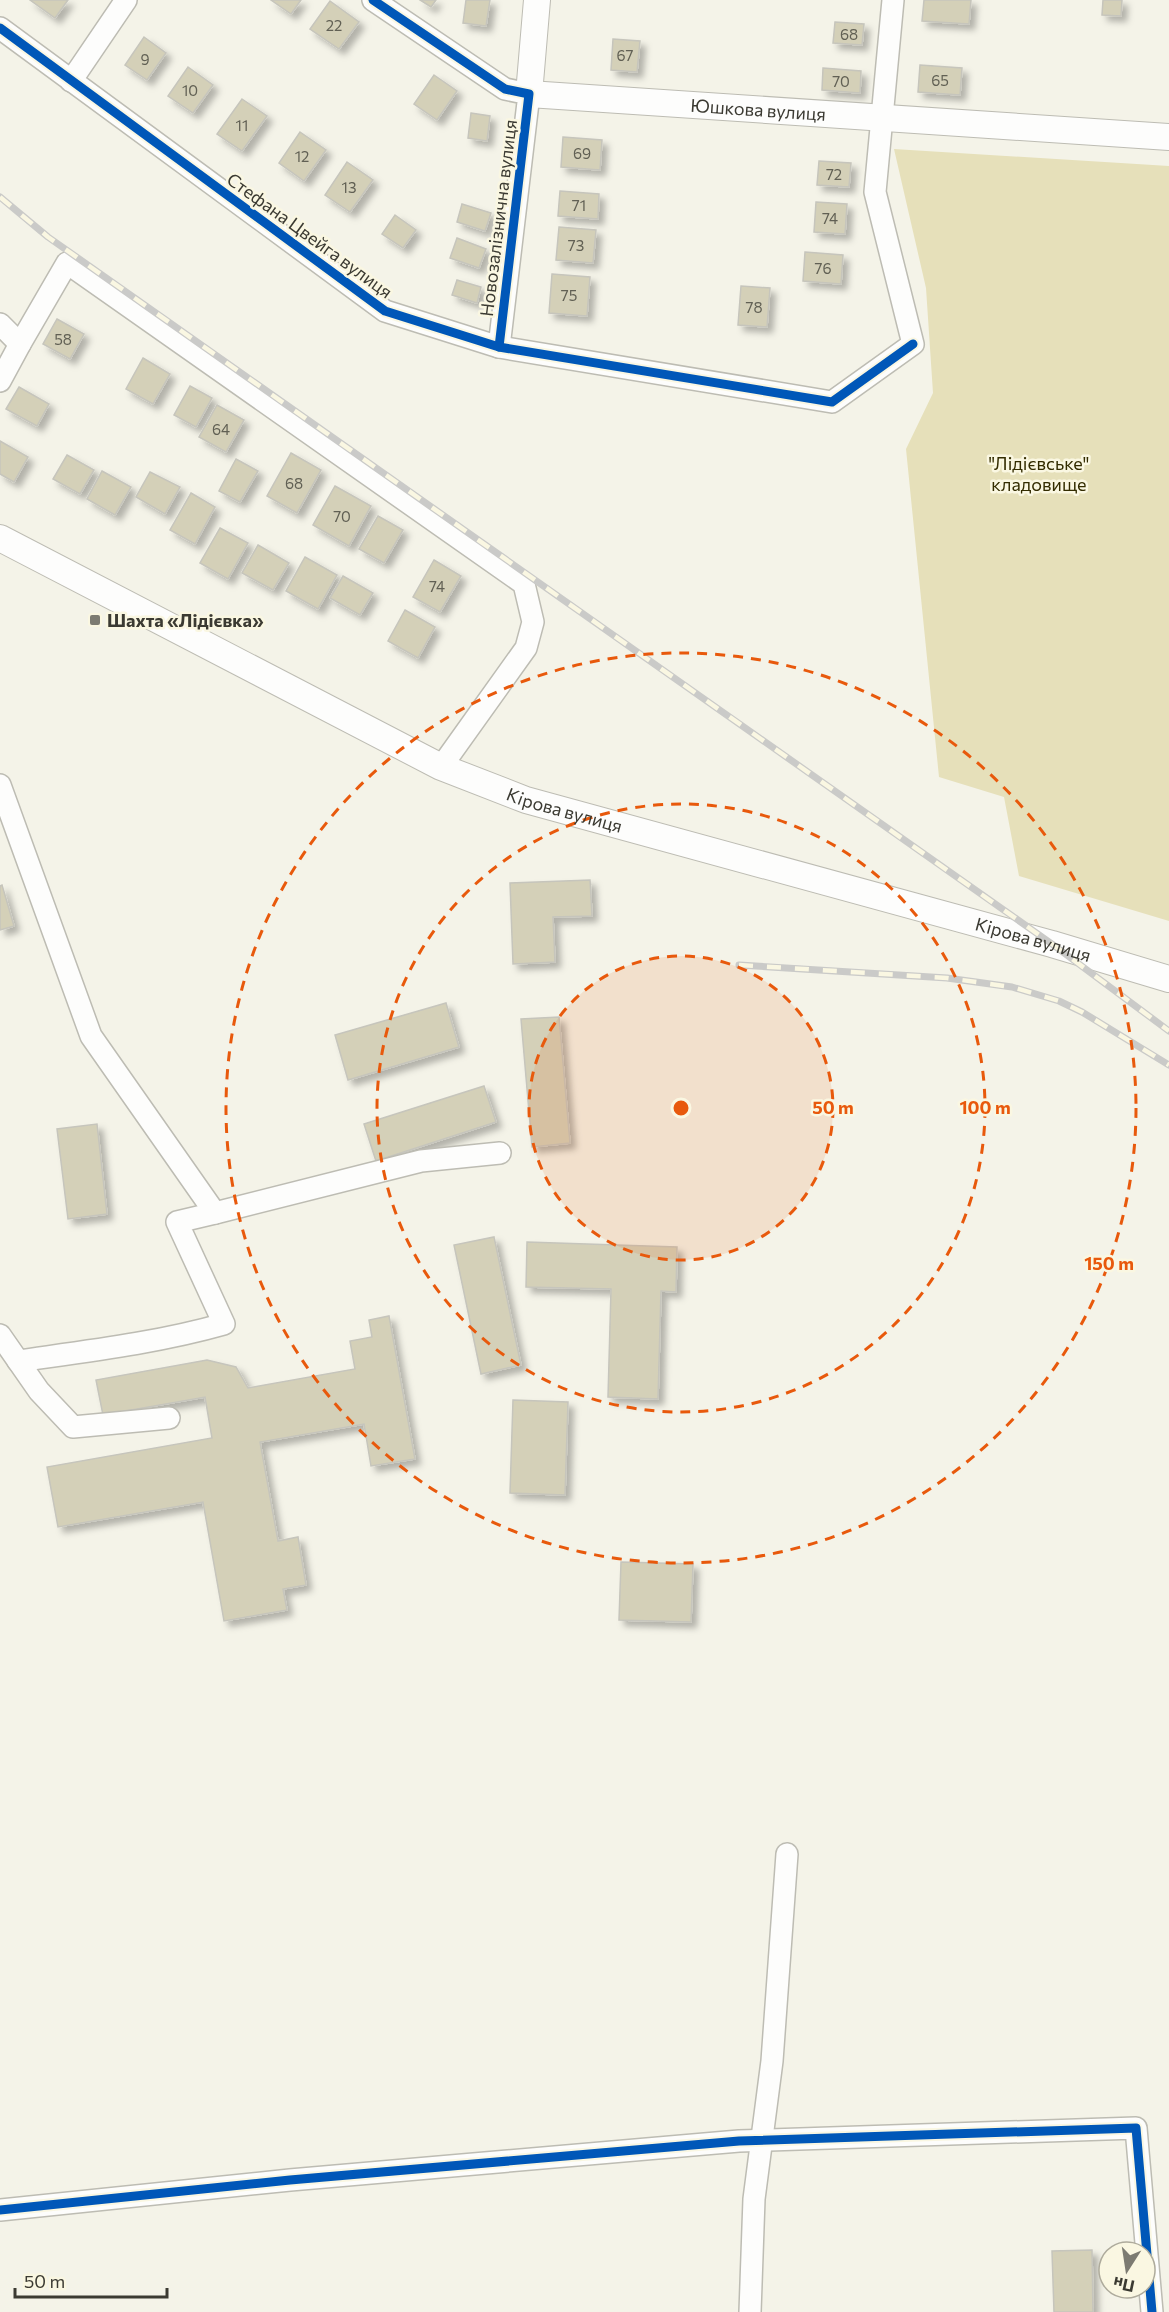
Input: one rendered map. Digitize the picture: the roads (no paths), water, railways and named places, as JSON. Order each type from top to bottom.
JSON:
[{"type":"main road","name":"Новозалізнична вулиця","points":[[529,94],[537,0]]},
{"type":"main road","name":"Юшкова вулиця","points":[[529,94],[1169,137]]},
{"type":"main road","name":"Кірова вулиця","points":[[0,538],[441,767],[526,800],[1052,944],[1169,980]]},
{"type":"street","points":[[71,81],[126,0]]},
{"type":"street","name":"Юшкова вулиця","points":[[373,0],[505,89],[529,94]]},
{"type":"street","points":[[883,117],[893,0]]},
{"type":"street","name":"Стефана Цвейга вулиця","points":[[0,28],[385,311],[499,346],[832,402],[913,344],[875,192],[883,117]]},
{"type":"street","name":"Новозалізнична вулиця","points":[[499,346],[529,94]]},
{"type":"street","points":[[0,381],[67,263],[524,584],[533,622],[526,648],[441,767]]},
{"type":"street","points":[[0,324],[21,344]]},
{"type":"street","points":[[0,785],[91,1036],[215,1213]]},
{"type":"street","points":[[18,1361],[107,1349],[186,1334],[224,1324],[177,1222],[420,1161],[501,1154]]},
{"type":"street","points":[[0,1335],[39,1391],[73,1427],[169,1418]]},
{"type":"street","points":[[750,2312],[754,2199],[772,2061],[787,1854]]},
{"type":"street","points":[[0,2210],[290,2180],[739,2141],[1136,2128],[1152,2312]]},
{"type":"railway","points":[[0,197],[48,237],[1052,944],[1169,1031]]},
{"type":"railway","points":[[739,965],[947,978],[1012,987],[1059,1001],[1082,1012],[1169,1065]]},
{"type":"place","name":"Шахта «Лідієвка»","points":[[95,620]]},
{"type":"park label","name":"\"Лідієвське\" кладовище","points":[[1039,473]]}]
